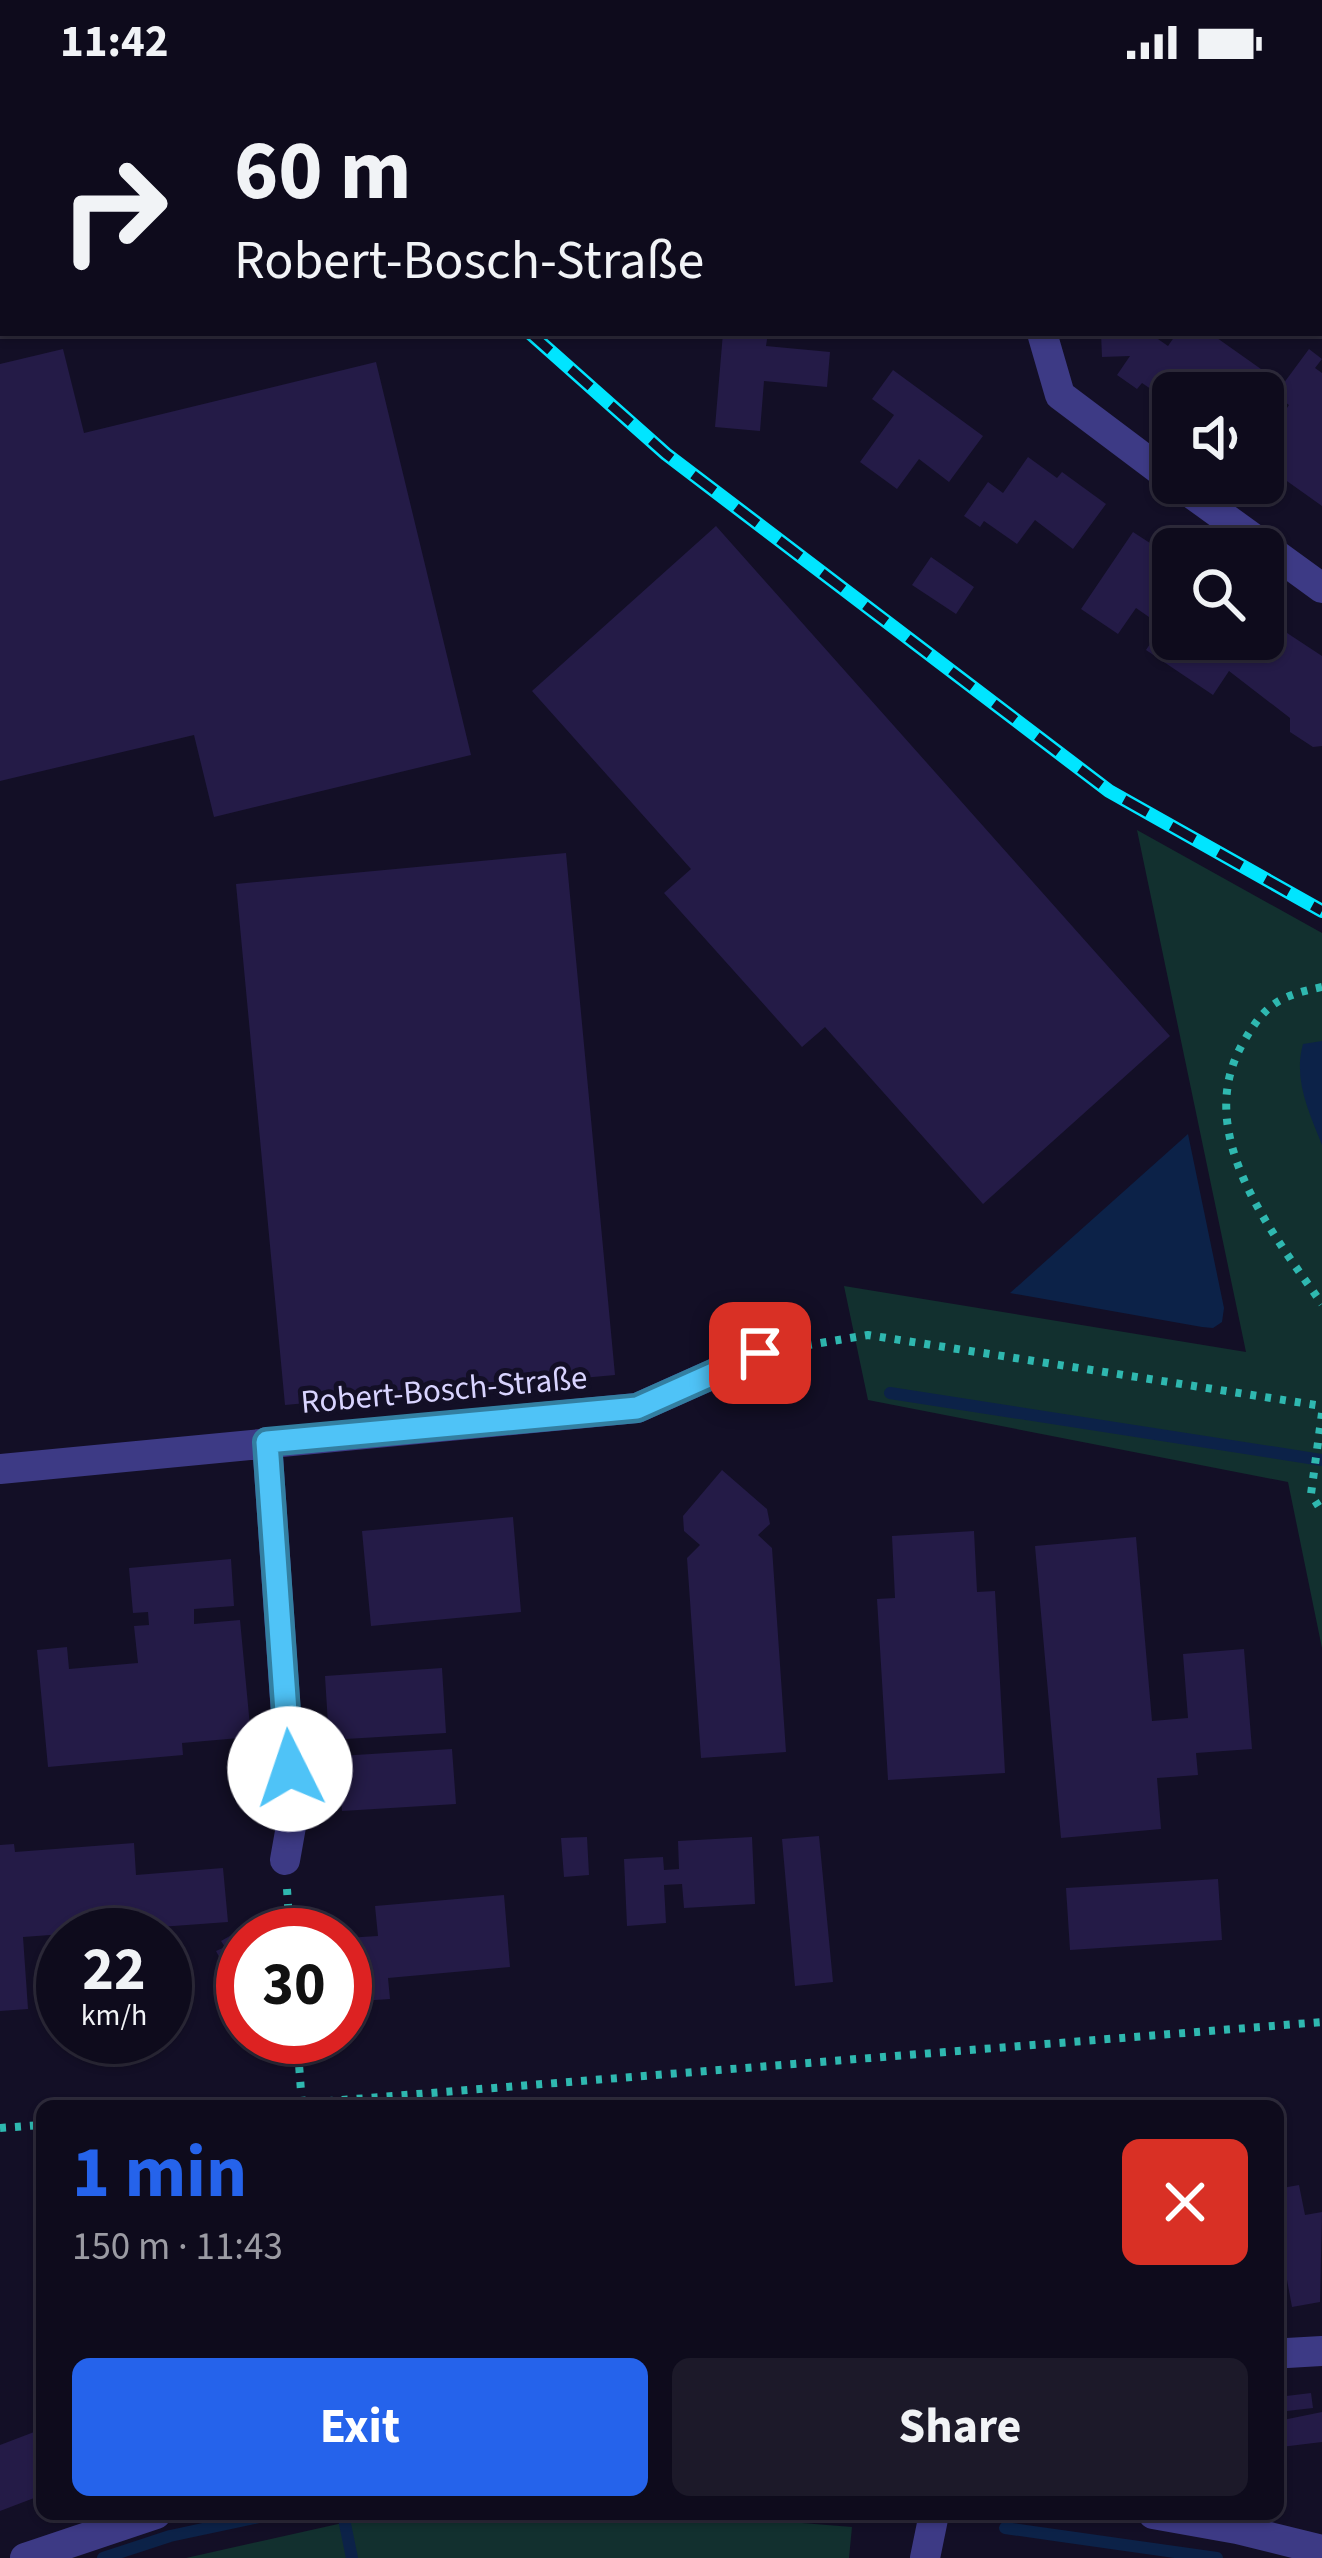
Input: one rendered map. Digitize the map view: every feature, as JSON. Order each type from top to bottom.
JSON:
[{"type":"street","points":[[1043,336],[1060,395],[1152,465]]},
{"type":"street","points":[[1206,504],[1322,587]]},
{"type":"street","name":"Robert-Bosch-Straße","points":[[0,1469],[637,1408],[760,1353]]},
{"type":"street","name":"Robert-Bosch-Straße","points":[[267,1442],[293,1815],[285,1860]]},
{"type":"street","points":[[1287,2353],[1322,2350]]},
{"type":"street","points":[[25,2558],[138,2520]]},
{"type":"street","points":[[925,2558],[933,2520]]},
{"type":"street","points":[[1187,2520],[1322,2550]]},
{"type":"path","points":[[1322,986],[1284,995],[1259,1016],[1238,1050],[1229,1082],[1226,1130],[1249,1191],[1322,1304]]},
{"type":"path","points":[[760,1353],[868,1335],[1322,1409],[1311,1494],[1322,1512]]},
{"type":"path","points":[[285,1860],[288,1908]]},
{"type":"path","points":[[352,2100],[1322,2022]]},
{"type":"path","points":[[299,2064],[302,2100]]},
{"type":"path","points":[[0,2128],[36,2125]]},
{"type":"green space","points":[[1137,830],[1322,933],[1322,1648],[1288,1482],[868,1400],[844,1286],[1246,1352]]},
{"type":"green space","points":[[765,2520],[852,2527],[849,2558],[186,2558],[347,2522]]},
{"type":"water","points":[[1322,1041],[1322,1145],[1304,1095],[1300,1057],[1303,1044]]},
{"type":"water","points":[[1188,1134],[1224,1308],[1222,1322],[1213,1328],[1202,1327],[1010,1293]]},
{"type":"building","points":[[723,336],[768,336],[766,346],[830,352],[827,387],[764,381],[760,431],[715,427]]},
{"type":"building","points":[[1101,336],[1170,336],[1155,337],[1168,346],[1175,336],[1214,336],[1265,372],[1152,372],[1152,390],[1142,383],[1137,389],[1117,375],[1130,356],[1102,357]]},
{"type":"building","points":[[63,349],[84,433],[376,362],[471,755],[214,817],[194,735],[0,781],[0,364]]},
{"type":"building","points":[[1309,349],[1322,359],[1315,368],[1322,373],[1322,506],[1284,479],[1284,412],[1289,405],[1284,401],[1284,383]]},
{"type":"building","points":[[893,370],[983,436],[949,482],[919,459],[897,489],[860,462],[894,415],[872,399]]},
{"type":"building","points":[[1028,457],[1057,478],[1062,472],[1106,504],[1073,549],[1035,520],[1017,544],[984,521],[980,527],[964,516],[988,482],[1003,493]]},
{"type":"building","points":[[716,526],[1170,1036],[983,1204],[825,1027],[802,1047],[664,893],[691,869],[532,691]]},
{"type":"building","points":[[1133,532],[1152,544],[1152,619],[1136,608],[1118,634],[1081,609]]},
{"type":"building","points":[[931,557],[974,587],[956,614],[912,585]]},
{"type":"building","points":[[1284,631],[1322,656],[1322,746],[1313,747],[1290,732],[1290,718],[1229,671],[1213,695],[1161,660],[1284,660]]},
{"type":"building","points":[[566,853],[615,1375],[285,1405],[236,884]]},
{"type":"building","points":[[722,1470],[767,1509],[770,1524],[758,1535],[772,1548],[786,1752],[701,1758],[687,1558],[700,1545],[684,1531],[683,1516]]},
{"type":"building","points":[[513,1517],[521,1612],[371,1626],[362,1531]]},
{"type":"building","points":[[974,1531],[977,1592],[995,1591],[1005,1773],[888,1780],[877,1599],[895,1598],[892,1536]]},
{"type":"building","points":[[1136,1537],[1152,1721],[1188,1718],[1183,1654],[1244,1649],[1252,1749],[1196,1753],[1198,1775],[1157,1778],[1161,1829],[1061,1838],[1035,1546]]},
{"type":"building","points":[[231,1559],[234,1606],[194,1609],[194,1624],[240,1620],[251,1737],[182,1743],[183,1755],[48,1767],[37,1650],[67,1647],[69,1669],[138,1663],[134,1626],[149,1625],[148,1612],[133,1613],[129,1568]]},
{"type":"building","points":[[442,1668],[446,1733],[329,1740],[325,1676]]},
{"type":"building","points":[[452,1749],[456,1804],[342,1811],[339,1756]]},
{"type":"building","points":[[819,1836],[833,1982],[795,1986],[782,1839]]},
{"type":"building","points":[[587,1837],[589,1875],[564,1877],[561,1838]]},
{"type":"building","points":[[752,1837],[755,1904],[684,1908],[682,1884],[664,1885],[666,1923],[627,1926],[624,1859],[663,1857],[664,1870],[679,1869],[678,1841]]},
{"type":"building","points":[[134,1843],[136,1875],[223,1868],[227,1908],[216,1908],[216,1923],[192,1925],[192,1908],[36,1908],[36,1936],[23,1937],[28,2009],[0,2011],[0,1845],[14,1844],[15,1852]]},
{"type":"building","points":[[1218,1879],[1222,1940],[1070,1950],[1066,1888]]},
{"type":"building","points":[[504,1895],[510,1967],[388,1978],[390,1999],[372,2000],[372,1936],[378,1936],[375,1906]]},
{"type":"building","points":[[1299,2185],[1305,2215],[1322,2212],[1320,2302],[1292,2307],[1284,2263],[1284,2188]]},
{"type":"building","points":[[1311,2393],[1313,2408],[1284,2411],[1284,2396]]},
{"type":"building","points":[[1322,2412],[1322,2442],[1284,2447],[1284,2420]]},
{"type":"building","points":[[36,2431],[36,2497],[0,2511],[0,2445]]},
{"type":"waterway","points":[[890,1393],[1322,1460]]},
{"type":"waterway","points":[[103,2558],[170,2536],[245,2520]]},
{"type":"waterway","points":[[344,2520],[352,2558]]},
{"type":"waterway","points":[[1005,2528],[1217,2558]]},
{"type":"railway","points":[[533,336],[666,454],[1109,791],[1322,911]]},
{"type":"route","points":[[290,1769],[267,1442],[637,1408],[760,1353]]}]
